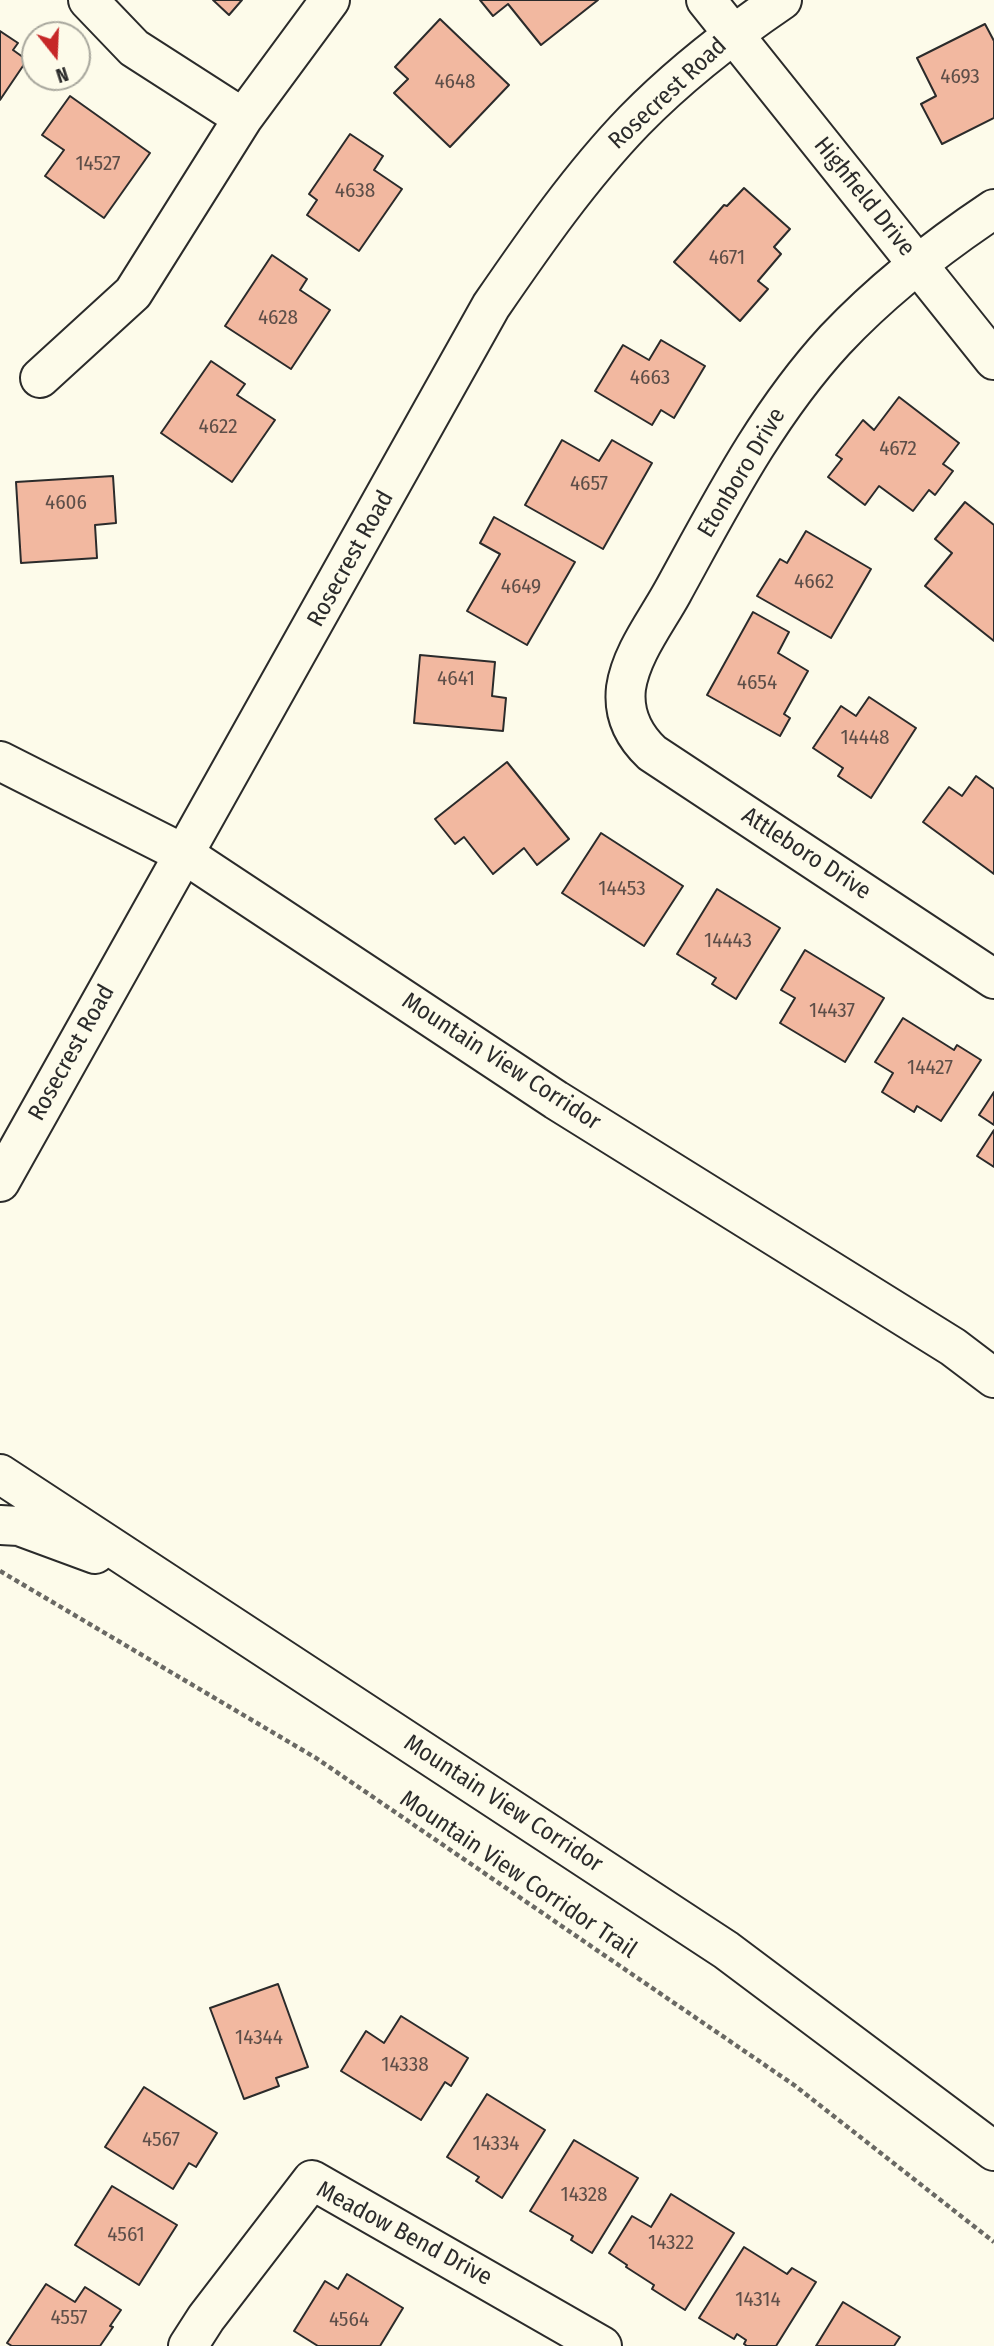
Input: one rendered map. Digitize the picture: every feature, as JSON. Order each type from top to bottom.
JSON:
[{"type":"main road","points":[[88,0],[134,48],[243,118]]},
{"type":"main road","points":[[40,378],[133,293],[243,118],[330,0]]},
{"type":"main road","name":"Highfield Drive","points":[[706,0],[994,360]]},
{"type":"main road","name":"Rosecrest Road","points":[[0,1182],[491,306],[598,161],[663,94],[732,34],[782,0]]},
{"type":"main road","name":"Etonboro Drive","points":[[628,719],[626,694],[632,667],[749,453],[776,412],[836,340],[875,301],[919,263],[994,209]]},
{"type":"main road","name":"Attleboro Drive","points":[[628,719],[633,732],[652,753],[994,979]]},
{"type":"main road","name":"Mountain View Corridor","points":[[0,761],[184,854],[555,1100],[954,1347],[994,1378]]},
{"type":"main road","name":"Mountain View Corridor","points":[[0,1474],[726,1950],[994,2151]]},
{"type":"main road","points":[[0,1525],[19,1526],[153,1575]]},
{"type":"main road","name":"Meadow Bend Drive","points":[[188,2346],[206,2318],[312,2180],[601,2346]]},
{"type":"path","name":"Mountain View Corridor Trail","points":[[0,1571],[316,1758],[794,2085],[994,2242]]},
{"type":"building","points":[[213,0],[242,0],[229,15]]},
{"type":"building","points":[[480,0],[598,0],[541,45],[508,4],[493,16]]},
{"type":"building","points":[[440,19],[509,85],[450,147],[394,93],[408,79],[395,67]]},
{"type":"building","points":[[985,24],[994,41],[994,118],[942,144],[921,104],[936,96],[917,58]]},
{"type":"building","points":[[0,31],[18,43],[13,50],[21,56],[21,69],[0,100]]},
{"type":"building","points":[[70,96],[150,153],[104,218],[45,176],[64,150],[42,135]]},
{"type":"building","points":[[350,134],[383,156],[374,170],[402,189],[359,251],[307,215],[317,200],[309,194]]},
{"type":"building","points":[[744,188],[790,229],[774,247],[781,254],[758,281],[768,289],[740,321],[674,262],[724,205],[727,206]]},
{"type":"building","points":[[272,255],[307,279],[300,290],[330,310],[291,369],[225,326]]},
{"type":"building","points":[[661,340],[705,366],[674,418],[661,410],[652,425],[595,391],[623,345],[649,360]]},
{"type":"building","points":[[211,361],[245,384],[237,395],[275,420],[232,482],[161,433]]},
{"type":"building","points":[[899,397],[959,443],[943,464],[953,471],[935,495],[929,490],[913,511],[879,486],[865,505],[828,477],[842,459],[836,455],[863,420],[874,430]]},
{"type":"building","points":[[562,440],[599,461],[612,440],[652,463],[603,549],[525,505]]},
{"type":"building","points":[[113,476],[116,523],[95,525],[97,558],[21,563],[16,482]]},
{"type":"building","points":[[965,502],[994,525],[994,641],[925,586],[952,553],[935,539]]},
{"type":"building","points":[[494,517],[575,562],[527,645],[467,611],[500,554],[480,543]]},
{"type":"building","points":[[806,531],[871,569],[831,638],[757,596],[780,559],[787,563]]},
{"type":"building","points":[[753,612],[789,632],[778,653],[808,671],[784,714],[790,718],[780,736],[707,695]]},
{"type":"building","points":[[420,655],[495,662],[492,696],[506,698],[503,731],[414,723]]},
{"type":"building","points":[[869,697],[916,728],[871,798],[838,776],[843,768],[813,748],[841,706],[856,716]]},
{"type":"building","points":[[507,762],[569,839],[537,865],[524,848],[493,874],[464,837],[455,844],[435,819]]},
{"type":"building","points":[[976,776],[994,789],[994,874],[923,822],[949,787],[962,796]]},
{"type":"building","points":[[601,833],[683,886],[644,946],[562,893]]},
{"type":"building","points":[[717,889],[780,928],[736,999],[712,984],[716,978],[677,954]]},
{"type":"building","points":[[805,950],[884,998],[845,1062],[780,1023],[795,998],[781,990]]},
{"type":"building","points":[[903,1018],[954,1050],[957,1045],[981,1060],[941,1121],[917,1106],[914,1112],[882,1092],[893,1073],[875,1062]]},
{"type":"building","points":[[994,1092],[994,1125],[979,1115]]},
{"type":"building","points":[[994,1130],[994,1167],[977,1156]]},
{"type":"building","points":[[278,1984],[308,2067],[276,2078],[279,2086],[244,2099],[210,2008]]},
{"type":"building","points":[[401,2016],[468,2058],[451,2086],[445,2082],[421,2120],[341,2071],[366,2031],[384,2043]]},
{"type":"building","points":[[144,2087],[217,2133],[196,2167],[189,2163],[173,2189],[105,2147]]},
{"type":"building","points":[[487,2094],[545,2130],[502,2198],[476,2181],[479,2177],[447,2157]]},
{"type":"building","points":[[574,2140],[638,2178],[592,2253],[571,2240],[573,2236],[530,2211]]},
{"type":"building","points":[[112,2186],[177,2225],[139,2285],[75,2245]]},
{"type":"building","points":[[671,2194],[734,2233],[685,2310],[652,2289],[654,2285],[609,2253],[632,2216],[651,2227]]},
{"type":"building","points":[[744,2247],[787,2274],[792,2268],[816,2282],[776,2346],[747,2346],[744,2344],[746,2340],[737,2334],[734,2339],[699,2318]]},
{"type":"building","points":[[347,2274],[403,2308],[380,2346],[318,2346],[294,2331],[325,2281],[338,2289]]},
{"type":"building","points":[[46,2284],[75,2302],[85,2287],[121,2310],[100,2346],[12,2346],[7,2343]]},
{"type":"building","points":[[843,2302],[900,2337],[894,2346],[816,2346]]}]
